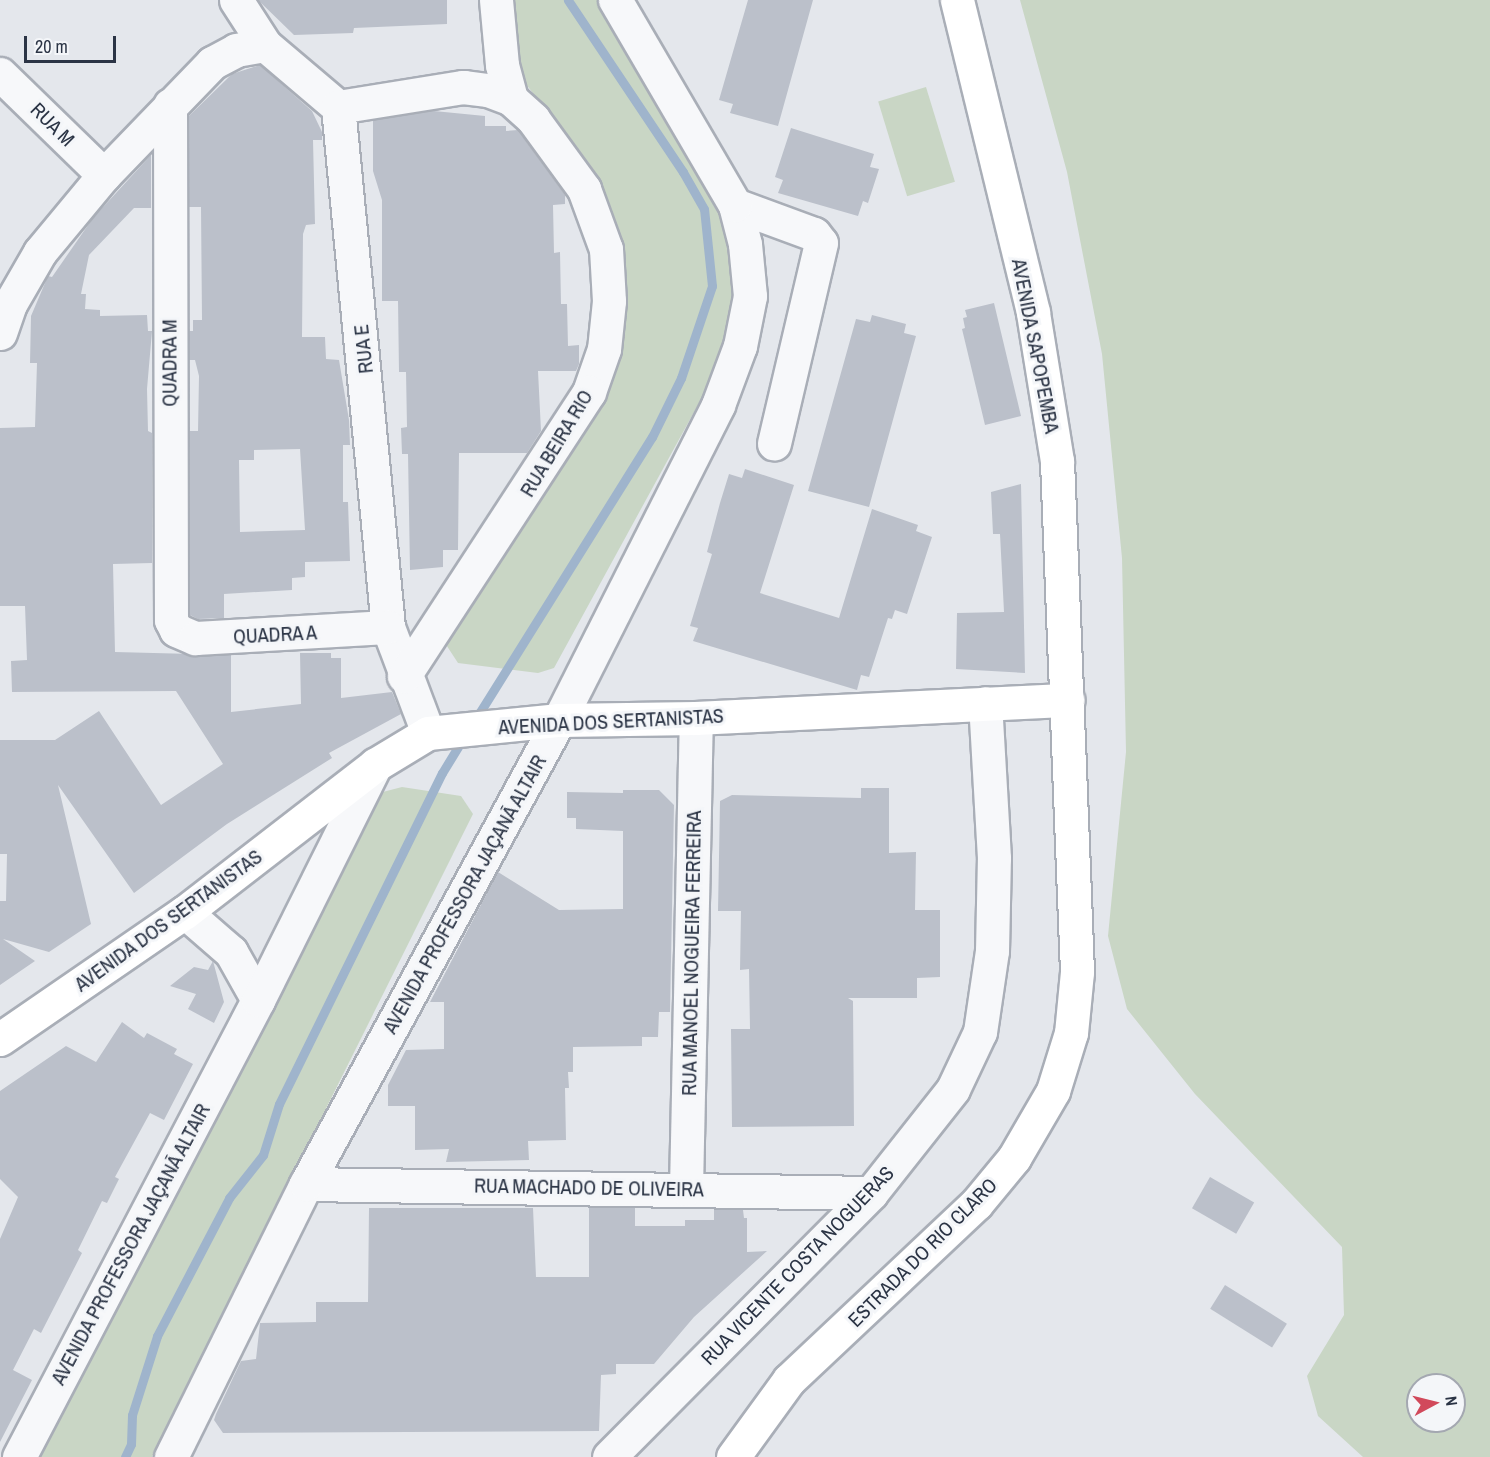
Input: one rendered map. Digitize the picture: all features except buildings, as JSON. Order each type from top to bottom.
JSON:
[{"type":"main road","name":"AVENIDA SAPOPEMBA","points":[[957,0],[1046,379],[1057,461],[1068,700]]},
{"type":"main road","name":"AVENIDA DOS SERTANISTAS","points":[[0,1039],[185,912],[375,765],[437,732],[559,720],[696,718],[1068,700]]},
{"type":"main road","name":"ESTRADA DO RIO CLARO","points":[[733,1457],[789,1380],[976,1204],[1014,1158],[1053,1090],[1071,1033],[1077,972],[1068,700]]},
{"type":"street","points":[[236,0],[265,45],[338,107]]},
{"type":"street","points":[[496,0],[502,65],[511,99]]},
{"type":"street","name":"AVENIDA PROFESSORA JAÇANÃ ALTAIR","points":[[171,1457],[306,1184],[559,720],[718,405],[740,346],[750,296],[745,244],[735,205],[615,0]]},
{"type":"street","points":[[0,333],[10,304],[40,252],[104,175],[170,105],[223,55],[265,45]]},
{"type":"street","name":"RUA M","points":[[0,74],[104,175]]},
{"type":"street","name":"RUA BEIRA RIO","points":[[338,107],[464,87],[488,90],[511,99],[533,119],[584,189],[606,249],[609,301],[604,349],[589,392],[554,451],[404,676]]},
{"type":"street","name":"QUADRA M","points":[[170,105],[171,620]]},
{"type":"street","name":"RUA E","points":[[338,107],[388,627],[404,676],[437,732]]},
{"type":"street","points":[[735,205],[814,234],[821,243],[774,444]]},
{"type":"street","name":"QUADRA A","points":[[171,620],[176,630],[195,638],[388,627]]},
{"type":"street","name":"RUA VICENTE COSTA NOGUERAS","points":[[609,1457],[872,1193],[953,1089],[980,1032],[992,951],[994,858],[985,703]]},
{"type":"street","name":"RUA MANOEL NOGUEIRA FERREIRA","points":[[686,1189],[696,718]]},
{"type":"street","name":"AVENIDA PROFESSORA JAÇANÃ ALTAIR","points":[[19,1457],[258,1000],[375,765]]},
{"type":"street","points":[[185,912],[231,952],[258,1000]]},
{"type":"street","name":"RUA MACHADO DE OLIVEIRA","points":[[306,1184],[872,1193]]},
{"type":"green space","points":[[507,0],[599,0],[715,194],[731,244],[733,297],[730,327],[711,381],[554,668],[538,673],[458,663],[441,637],[607,386],[596,182],[582,155],[521,78]]},
{"type":"green space","points":[[1020,0],[1490,0],[1490,1457],[1363,1457],[1318,1416],[1307,1376],[1344,1315],[1342,1247],[1195,1094],[1127,1009],[1108,936],[1126,752],[1122,558],[1102,354],[1067,172]]},
{"type":"green space","points":[[926,87],[955,182],[907,196],[878,102]]},
{"type":"green space","points":[[402,787],[461,796],[473,814],[152,1457],[40,1457],[379,793]]},
{"type":"waterway","points":[[475,720],[652,437],[681,378],[712,286],[704,209],[683,172],[568,0]]},
{"type":"waterway","points":[[125,1457],[131,1444],[132,1415],[157,1336],[229,1198],[263,1155],[279,1104],[442,773],[464,737]]}]
